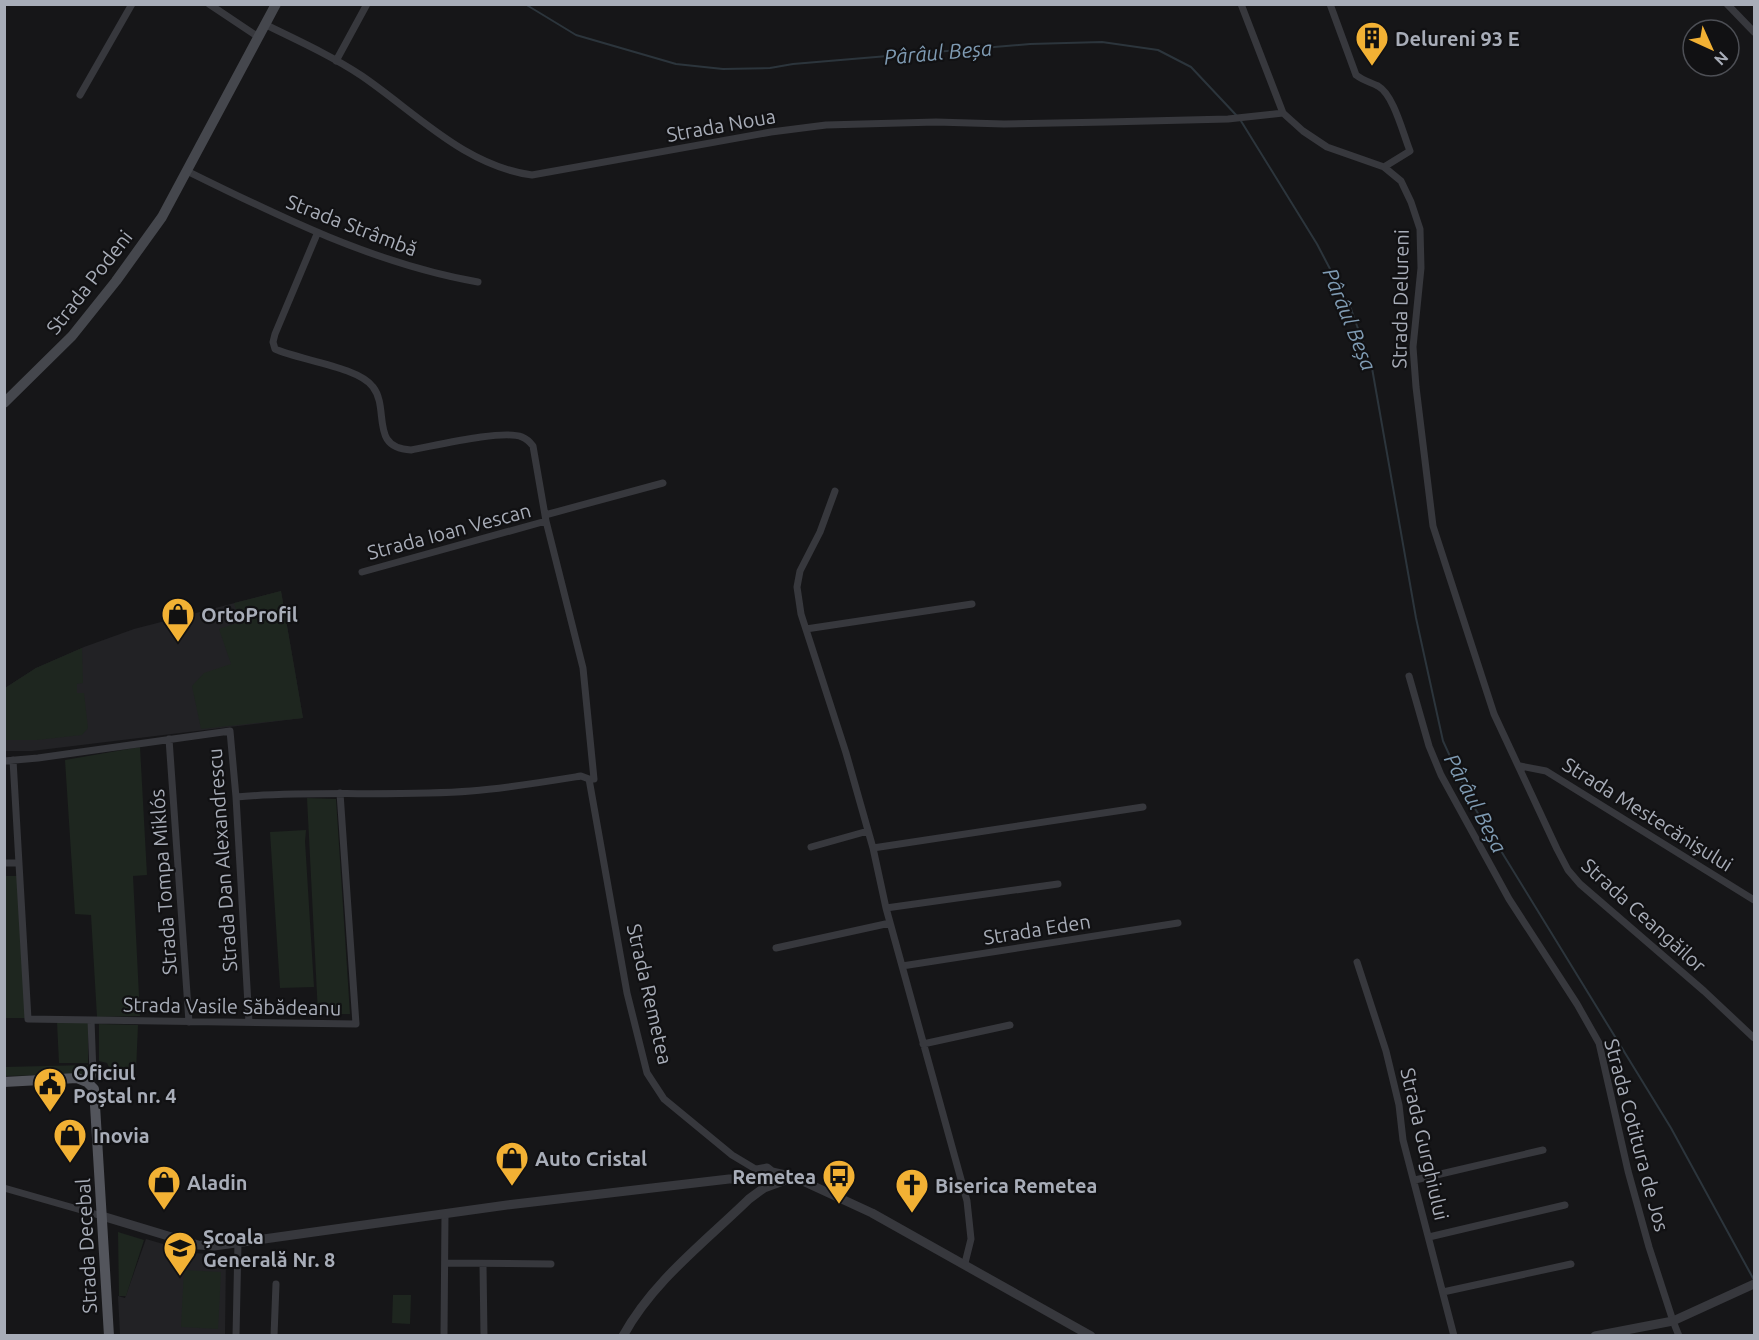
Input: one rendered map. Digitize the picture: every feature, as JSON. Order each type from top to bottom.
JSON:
[{"type":"main road","name":"Strada Podeni","points":[[4,403],[72,336],[116,281],[162,217],[276,4]]},
{"type":"main road","points":[[4,1082],[77,1078],[90,1084]]},
{"type":"main road","name":"Strada Decebal","points":[[90,1084],[96,1098],[109,1335]]},
{"type":"street","points":[[80,95],[132,4]]},
{"type":"street","points":[[209,4],[257,36]]},
{"type":"street","points":[[336,61],[367,4]]},
{"type":"street","name":"Strada Delureni","points":[[1241,4],[1284,113],[1303,131],[1327,147],[1384,167],[1401,181],[1411,202],[1420,229],[1421,268],[1413,347],[1433,526],[1494,714],[1520,766]]},
{"type":"street","points":[[1330,4],[1356,75],[1365,82],[1377,86],[1388,95],[1410,151],[1384,167]]},
{"type":"street","points":[[1727,4],[1755,32]]},
{"type":"street","name":"Strada Noua","points":[[264,24],[361,76],[467,152],[496,166],[532,175],[771,132],[826,125],[936,122],[1016,124],[1228,118],[1284,113]]},
{"type":"street","name":"Strada Strâmbă","points":[[187,171],[317,234],[447,276],[478,282]]},
{"type":"street","name":"Strada Ioan Vescan","points":[[317,234],[275,334],[273,342],[275,349],[342,370],[372,384],[378,394],[387,439],[401,450],[486,436],[520,435],[528,439],[532,446],[545,518],[583,668],[594,779],[589,779]]},
{"type":"street","name":"Strada Ioan Vescan","points":[[362,572],[663,483]]},
{"type":"street","points":[[836,491],[820,532],[800,571],[797,587],[806,629],[873,848],[886,909],[967,1201],[971,1239],[965,1263]]},
{"type":"street","points":[[806,629],[972,604]]},
{"type":"street","name":"Strada Cotitura de Jos","points":[[1409,676],[1429,746],[1441,774],[1509,899],[1577,1004],[1599,1043],[1628,1171],[1649,1247],[1679,1335]]},
{"type":"street","name":"Strada Dan Alexandrescu","points":[[169,739],[230,731],[249,1022]]},
{"type":"street","points":[[4,761],[169,739]]},
{"type":"street","name":"Strada Tompa Miklós","points":[[169,739],[189,1022]]},
{"type":"street","name":"Strada Vasile Săbădeanu","points":[[14,760],[28,1019],[356,1024],[340,793]]},
{"type":"street","name":"Strada Mestecănișului","points":[[1520,766],[1546,771],[1755,900]]},
{"type":"street","name":"Strada Ceangăilor","points":[[1520,766],[1568,870],[1580,884],[1755,1038]]},
{"type":"street","points":[[236,797],[287,793],[471,791],[581,776],[589,779]]},
{"type":"street","name":"Strada Remetea","points":[[589,779],[627,993],[647,1073],[664,1099],[760,1181]]},
{"type":"street","points":[[873,848],[1143,807]]},
{"type":"street","points":[[811,847],[868,831]]},
{"type":"street","points":[[4,863],[20,863]]},
{"type":"street","name":"Strada Eden","points":[[886,909],[1058,884]]},
{"type":"street","points":[[776,948],[890,923]]},
{"type":"street","name":"Strada Eden","points":[[902,966],[1178,923]]},
{"type":"street","name":"Strada Gurghiului","points":[[1357,962],[1386,1051],[1399,1105],[1403,1140],[1454,1335]]},
{"type":"street","points":[[90,1084],[93,1074],[91,1020]]},
{"type":"street","points":[[923,1044],[1010,1025]]},
{"type":"street","points":[[1415,1180],[1543,1150]]},
{"type":"street","points":[[623,1335],[636,1313],[657,1288],[750,1199],[760,1181],[763,1168],[794,1177],[872,1213],[1091,1335]]},
{"type":"street","points":[[760,1181],[773,1179],[772,1172]]},
{"type":"street","points":[[4,1188],[198,1245],[238,1242],[507,1205],[727,1179],[760,1181],[794,1177]]},
{"type":"street","points":[[1429,1237],[1565,1205]]},
{"type":"street","points":[[444,1335],[445,1214]]},
{"type":"street","points":[[236,1335],[238,1242]]},
{"type":"street","points":[[445,1263],[551,1264]]},
{"type":"street","points":[[1443,1292],[1571,1264]]},
{"type":"street","points":[[483,1265],[484,1335]]},
{"type":"street","points":[[274,1335],[276,1284]]},
{"type":"street","points":[[1595,1335],[1673,1322],[1753,1286]]},
{"type":"shaded area","name":"OrtoProfil","points":[[281,591],[303,718],[32,751],[5,751],[5,688],[36,668],[134,629]]},
{"type":"shaded area","points":[[281,591],[303,718],[201,729],[192,686],[204,673],[231,664],[219,629],[240,622],[234,603]]},
{"type":"shaded area","points":[[82,648],[83,683],[77,684],[77,693],[84,693],[88,728],[82,735],[37,740],[5,740],[5,688],[36,668]]},
{"type":"shaded area","points":[[140,747],[147,875],[133,876],[140,1016],[97,1017],[91,915],[75,914],[65,760]]},
{"type":"shaded area","points":[[307,798],[336,799],[350,1014],[318,1014]]},
{"type":"shaded area","points":[[306,830],[314,987],[280,988],[270,832]]},
{"type":"shaded area","points":[[4,876],[18,876],[26,1018],[5,1018]]},
{"type":"shaded area","points":[[57,1022],[88,1023],[88,1063],[59,1063]]},
{"type":"shaded area","points":[[99,1024],[138,1025],[136,1071],[111,1072],[107,1063],[99,1061]]},
{"type":"shaded area","points":[[88,1065],[88,1074],[5,1076],[4,1067]]},
{"type":"shaded area","points":[[118,1232],[144,1240],[126,1296],[119,1296]]},
{"type":"shaded area","name":"Școala Generală Nr. 8","points":[[146,1239],[194,1253],[226,1255],[225,1335],[120,1335],[118,1296],[125,1298]]},
{"type":"shaded area","points":[[184,1270],[221,1272],[218,1329],[181,1327]]},
{"type":"shaded area","points":[[393,1295],[411,1295],[410,1324],[392,1323]]},
{"type":"waterway","name":"Pârâul Beșa","points":[[525,4],[576,35],[676,64],[723,69],[770,68],[793,64],[1030,44],[1102,42],[1158,50],[1191,67],[1237,116]]},
{"type":"waterway","name":"Pârâul Beșa","points":[[1241,121],[1317,244],[1351,309],[1372,368],[1416,618],[1443,741],[1471,802],[1671,1128],[1754,1280]]},
{"type":"place","name":"Delureni 93 E","points":[[1372,67]]},
{"type":"place","name":"OrtoProfil","points":[[178,643]]},
{"type":"place","name":"Oficiul Poștal nr. 4","points":[[50,1113]]},
{"type":"place","name":"Inovia","points":[[70,1164]]},
{"type":"place","name":"Auto Cristal","points":[[512,1187]]},
{"type":"place","name":"Remetea","points":[[839,1205]]},
{"type":"place","name":"Aladin","points":[[164,1211]]},
{"type":"place","name":"Biserica Remetea","points":[[912,1214]]},
{"type":"place","name":"Școala Generală Nr. 8","points":[[180,1277]]}]
